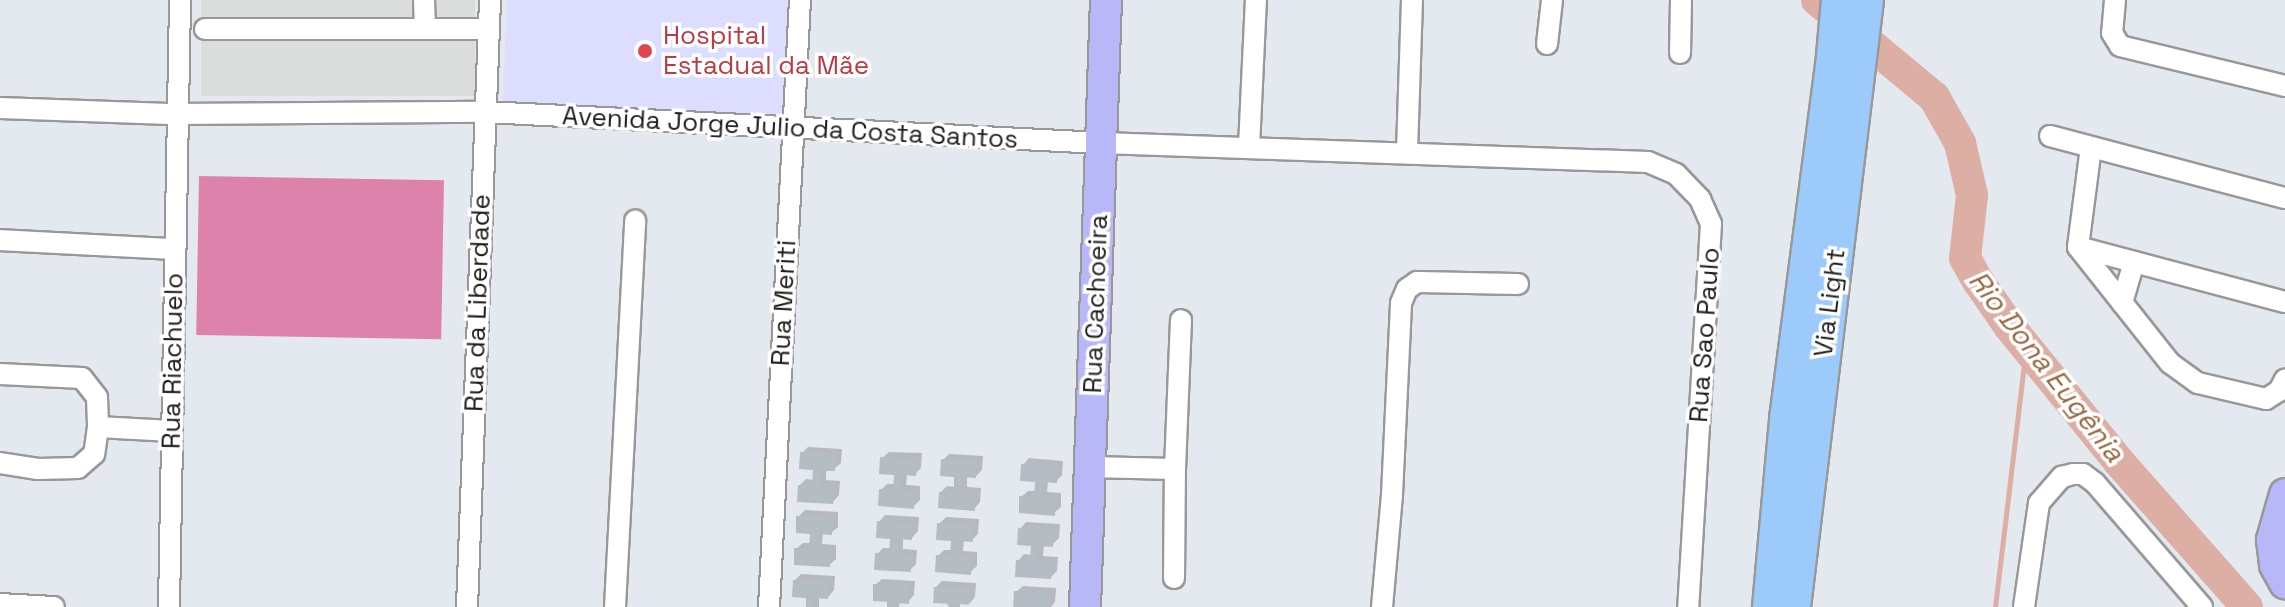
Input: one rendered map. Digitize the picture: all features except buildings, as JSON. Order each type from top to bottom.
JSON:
[{"type":"main road","name":"Rua Cachoeira","points":[[1085,607],[1106,0]]},
{"type":"main road","name":"Via Light","points":[[1794,607],[1844,74],[1838,0]]},
{"type":"main road","name":"Via Light","points":[[1769,607],[1786,419],[1844,74],[1865,10]]},
{"type":"main road","points":[[2285,494],[2272,540],[2275,565],[2285,583]]},
{"type":"street","name":"Rua Riachuelo","points":[[169,607],[180,0]]},
{"type":"street","points":[[424,0],[425,29]]},
{"type":"street","name":"Rua da Liberdade","points":[[467,607],[490,0]]},
{"type":"street","name":"Rua Meriti","points":[[769,607],[791,128],[800,0]]},
{"type":"street","points":[[1249,147],[1256,0]]},
{"type":"street","points":[[1407,151],[1412,0]]},
{"type":"street","points":[[1547,44],[1552,0]]},
{"type":"street","points":[[1680,53],[1681,0]]},
{"type":"street","points":[[2115,0],[2112,29],[2115,40],[2126,49],[2285,86]]},
{"type":"street","points":[[205,29],[488,29]]},
{"type":"street","name":"Avenida Jorge Julio da Costa Santos","points":[[0,108],[176,114],[485,112],[1102,143],[1580,158]]},
{"type":"street","points":[[2050,136],[2285,198]]},
{"type":"street","points":[[2091,147],[2078,247],[2170,363],[2198,383],[2266,399],[2279,391],[2285,379]]},
{"type":"street","name":"Rua Sao Paulo","points":[[1580,158],[1648,162],[1676,174],[1700,199],[1711,224],[1688,607]]},
{"type":"street","points":[[615,607],[635,221]]},
{"type":"street","points":[[0,240],[174,249]]},
{"type":"street","points":[[2078,247],[2285,302]]},
{"type":"street","points":[[2122,303],[2134,262]]},
{"type":"street","points":[[1382,607],[1392,495],[1401,303],[1407,289],[1417,282],[1518,284]]},
{"type":"street","points":[[1174,578],[1181,320]]},
{"type":"street","points":[[0,374],[82,378],[97,397],[98,427],[94,454],[78,468],[38,469],[0,463]]},
{"type":"street","points":[[98,427],[172,431]]},
{"type":"street","points":[[1090,467],[1175,469]]},
{"type":"street","points":[[2024,607],[2039,503],[2062,477],[2083,474],[2095,483],[2202,607]]},
{"type":"street","points":[[0,604],[54,607]]},
{"type":"shaded area","points":[[201,0],[475,0],[475,96],[201,96]]},
{"type":"shaded area","name":"Hospital Estadual da Mãe","points":[[507,0],[787,0],[783,122],[503,101]]},
{"type":"shaded area","points":[[199,176],[444,180],[441,339],[196,335]]},
{"type":"waterway","name":"Rio Dona Eugênia","points":[[1817,0],[1934,97],[1960,143],[1972,195],[1965,258],[1978,281],[2009,326],[2120,463],[2247,607]]},
{"type":"waterway","points":[[1995,607],[2024,365],[2009,326]]},
{"type":"place","name":"Hospital Estadual da Mãe","points":[[645,51]]}]
